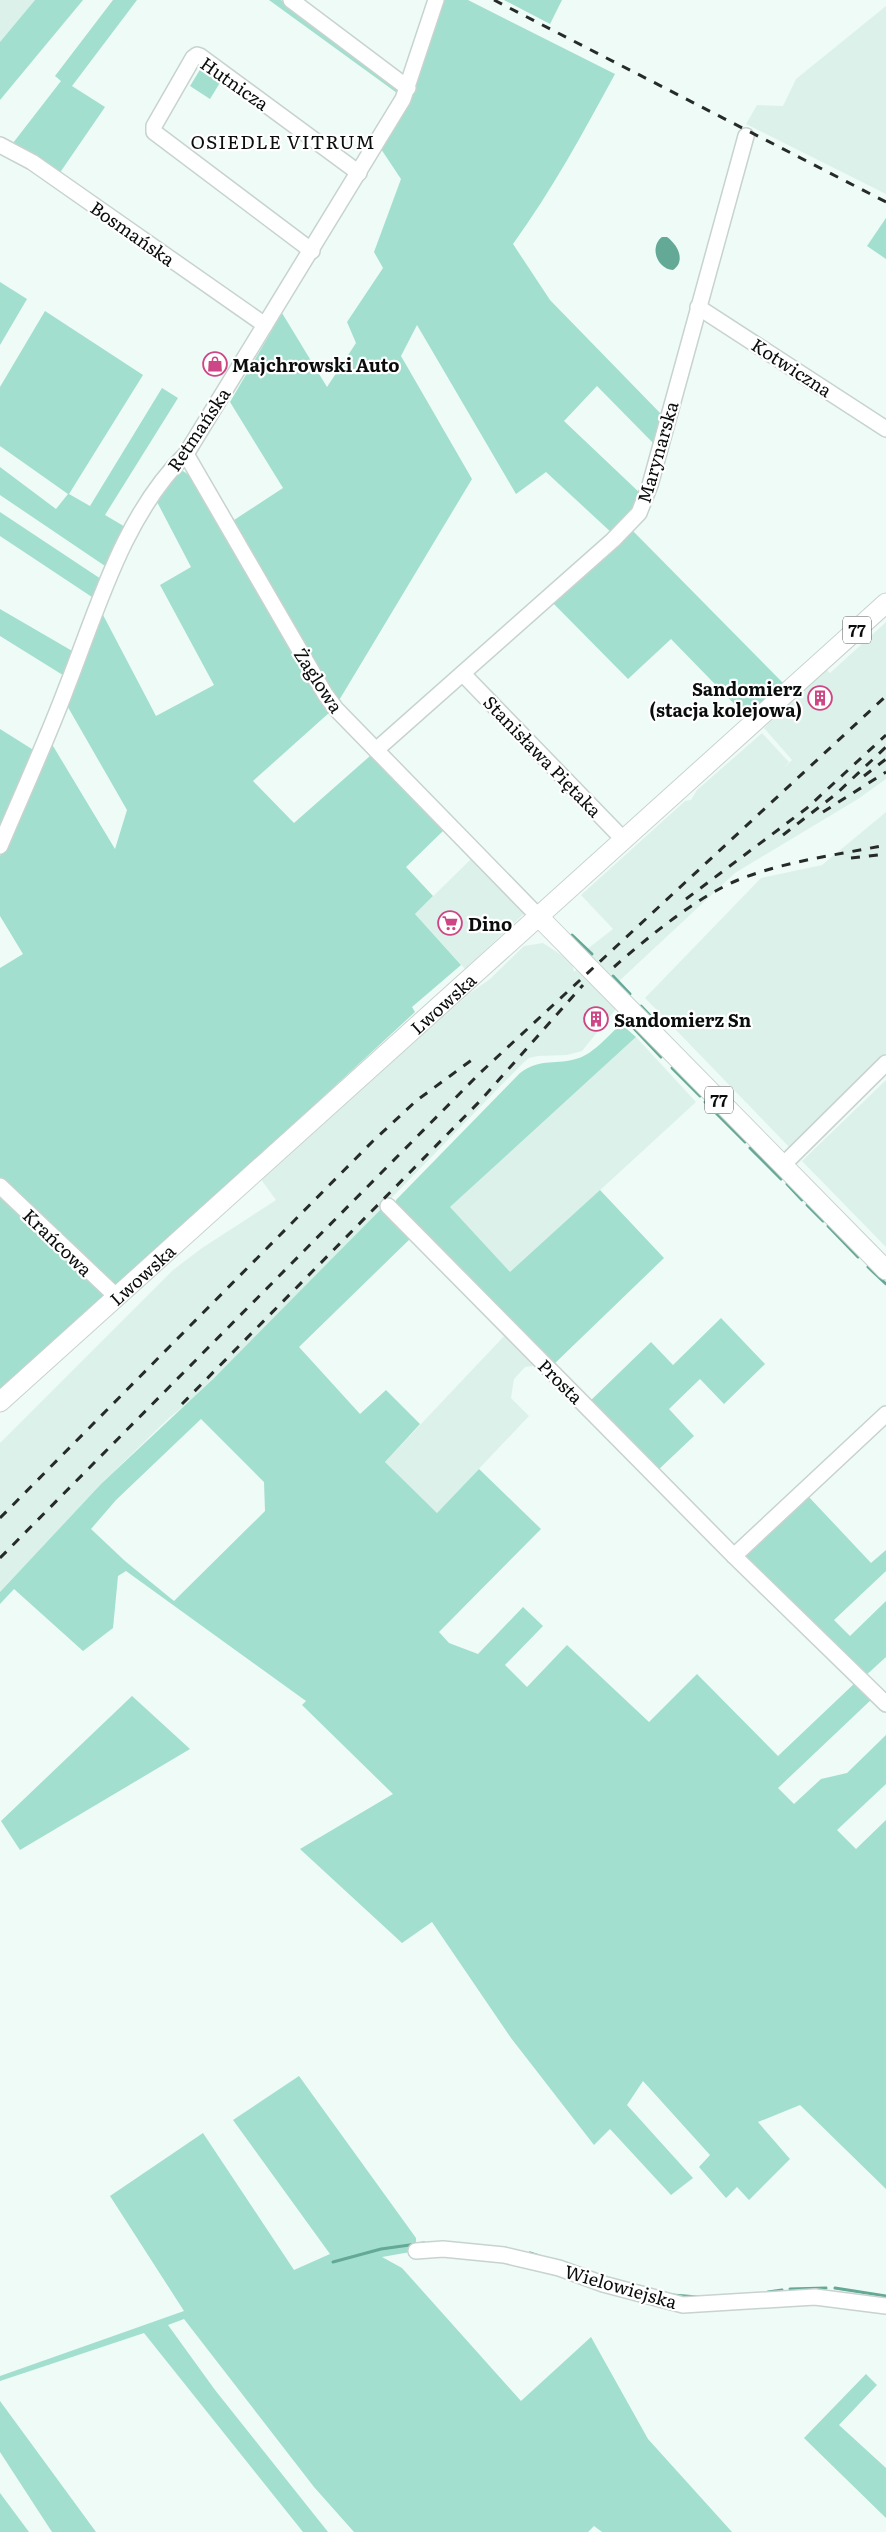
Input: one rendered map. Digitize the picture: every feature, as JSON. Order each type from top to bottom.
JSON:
[{"type":"main road","name":"Lwowska","points":[[0,1402],[886,604]]},
{"type":"main road","name":"77","points":[[538,916],[886,1270]]},
{"type":"street","points":[[291,0],[408,88]]},
{"type":"street","name":"Retmańska","points":[[0,846],[60,705],[119,555],[156,489],[186,454],[312,251],[408,88],[436,0]]},
{"type":"street","name":"Hutnicza","points":[[312,251],[154,132],[154,126],[195,56],[200,56],[359,173]]},
{"type":"street","name":"Marynarska","points":[[376,750],[613,540],[639,513],[650,485],[746,136]]},
{"type":"street","name":"Bosmańska","points":[[1,146],[32,162],[265,326]]},
{"type":"street","name":"Kotwiczna","points":[[698,307],[886,429]]},
{"type":"street","name":"Żaglowa","points":[[186,454],[325,694],[336,709],[538,916]]},
{"type":"street","name":"Stanisława Piętaka","points":[[463,674],[623,839]]},
{"type":"street","points":[[783,1165],[886,1063]]},
{"type":"street","name":"Krańcowa","points":[[0,1186],[117,1297]]},
{"type":"street","name":"Prosta","points":[[388,1206],[734,1556],[886,1704]]},
{"type":"street","points":[[734,1556],[886,1414]]},
{"type":"street","name":"Wielowiejska","points":[[416,2251],[442,2249],[504,2255],[559,2268],[603,2284],[683,2305],[815,2297],[886,2306]]},
{"type":"shaded area","points":[[0,0],[35,0],[0,42]]},
{"type":"shaded area","points":[[35,0],[83,0],[0,100],[0,42]]},
{"type":"shaded area","points":[[113,0],[137,0],[72,86],[105,107],[59,174],[13,143],[61,81],[55,76]]},
{"type":"shaded area","points":[[269,0],[281,0],[399,89],[397,93]]},
{"type":"shaded area","points":[[441,0],[468,0],[615,74],[554,182],[513,244],[550,300],[662,415],[655,445],[597,386],[564,421],[641,494],[633,510],[613,534],[546,472],[516,494],[417,325],[401,356],[472,479],[338,702],[231,522],[283,488],[230,402],[282,313],[327,387],[356,343],[347,322],[383,268],[374,252],[401,179],[381,149],[416,87]]},
{"type":"shaded area","points":[[504,0],[562,0],[550,24]]},
{"type":"shaded area","points":[[886,6],[886,194],[746,124],[757,105],[783,106],[796,79]]},
{"type":"shaded area","points":[[201,68],[221,81],[210,99],[190,86]]},
{"type":"shaded area","points":[[886,218],[886,259],[867,246]]},
{"type":"shaded area","points":[[662,237],[667,237],[671,240],[679,253],[679,262],[673,270],[663,266],[657,257],[656,246]]},
{"type":"shaded area","points":[[0,282],[27,299],[0,345]]},
{"type":"shaded area","points":[[45,311],[143,375],[69,494],[90,506],[162,388],[178,398],[105,515],[127,528],[108,568],[0,495],[0,467],[56,509],[68,494],[0,446],[0,387]]},
{"type":"shaded area","points":[[183,471],[189,475],[321,703],[330,712],[253,781],[294,823],[370,756],[444,830],[406,867],[433,896],[415,914],[461,965],[412,1007],[415,1012],[113,1291],[0,1181],[0,968],[23,954],[0,916],[0,856],[50,741],[115,849],[127,810],[65,702],[102,613],[156,716],[214,685],[160,585],[191,567],[156,500],[177,474]]},
{"type":"shaded area","points":[[0,512],[104,581],[95,599],[0,536]]},
{"type":"shaded area","points":[[632,530],[783,683],[746,716],[671,639],[628,679],[552,602]]},
{"type":"shaded area","points":[[0,609],[74,652],[66,677],[0,636]]},
{"type":"shaded area","points":[[886,622],[886,779],[858,799],[735,873],[617,983],[611,977],[598,990],[616,1009],[582,1051],[567,1055],[538,1056],[529,1058],[523,1063],[295,1297],[190,1401],[169,1418],[101,1484],[0,1592],[0,1443],[173,1270],[202,1248],[276,1200],[260,1178],[470,993],[490,979],[524,946],[543,943],[572,962],[574,972],[591,955],[586,950],[613,929],[581,895],[685,801],[691,800],[697,790],[762,733],[789,762],[785,767],[792,760],[764,728],[825,668],[830,673]]},
{"type":"shaded area","points":[[0,729],[35,751],[0,828]]},
{"type":"shaded area","points":[[886,812],[886,1053],[791,1149],[645,998],[761,878],[822,865]]},
{"type":"shaded area","points":[[472,858],[525,913],[465,969],[415,914]]},
{"type":"shaded area","points":[[621,1024],[636,1037],[450,1207],[510,1272],[600,1190],[664,1258],[551,1367],[396,1209],[396,1200],[520,1073],[542,1063],[571,1060],[585,1056]]},
{"type":"shaded area","points":[[636,1037],[696,1102],[510,1273],[450,1207]]},
{"type":"shaded area","points":[[886,1080],[886,1247],[802,1161]]},
{"type":"shaded area","points":[[0,1189],[110,1294],[0,1390]]},
{"type":"shaded area","points":[[384,1206],[413,1236],[299,1347],[360,1414],[386,1390],[420,1424],[385,1462],[437,1513],[479,1469],[541,1529],[439,1632],[449,1643],[478,1654],[523,1607],[543,1626],[505,1665],[527,1687],[567,1645],[649,1722],[697,1674],[778,1756],[857,1681],[873,1698],[778,1788],[794,1804],[821,1779],[847,1773],[886,1735],[886,1784],[837,1830],[856,1849],[886,1820],[886,2189],[800,2105],[758,2122],[790,2159],[749,2200],[737,2187],[726,2198],[699,2167],[710,2155],[643,2081],[627,2105],[693,2178],[671,2195],[610,2129],[594,2145],[511,2038],[432,1922],[402,1943],[300,1849],[393,1794],[302,1705],[306,1701],[126,1571],[118,1576],[113,1628],[83,1651],[14,1589],[0,1604],[0,1592],[101,1484],[213,1379]],"holes":[[[201,1419],[264,1482],[265,1511],[174,1601],[125,1561],[91,1529],[116,1500]]]},
{"type":"shaded area","points":[[721,1318],[765,1364],[724,1404],[700,1379],[669,1409],[694,1436],[656,1472],[587,1404],[651,1342],[673,1365]]},
{"type":"shaded area","points":[[507,1333],[541,1365],[525,1367],[514,1379],[511,1398],[529,1416],[437,1513],[385,1462]]},
{"type":"shaded area","points":[[808,1496],[871,1563],[886,1550],[886,1571],[834,1620],[850,1636],[886,1601],[886,1657],[864,1677],[744,1560],[747,1551]]},
{"type":"shaded area","points":[[132,1696],[190,1749],[20,1850],[1,1821]]},
{"type":"shaded area","points":[[299,2076],[416,2238],[416,2251],[382,2257],[402,2268],[521,2401],[591,2337],[648,2439],[732,2532],[602,2532],[594,2526],[588,2532],[354,2532],[314,2487],[184,2319],[168,2325],[215,2390],[328,2532],[303,2532],[144,2333],[0,2381],[0,2376],[184,2311],[110,2196],[203,2133],[294,2270],[330,2254],[233,2120]]},
{"type":"shaded area","points":[[866,2374],[877,2385],[839,2425],[886,2468],[886,2518],[804,2438]]},
{"type":"shaded area","points":[[0,2401],[96,2532],[52,2532],[0,2452]]},
{"type":"shaded area","points":[[0,2493],[29,2532],[0,2532]]},
{"type":"waterway","points":[[572,935],[592,954]]},
{"type":"waterway","points":[[613,976],[630,994]]},
{"type":"waterway","points":[[641,1006],[659,1025]]},
{"type":"waterway","points":[[626,1020],[661,1057]]},
{"type":"waterway","points":[[672,1068],[700,1096]]},
{"type":"waterway","points":[[705,1102],[745,1142]]},
{"type":"waterway","points":[[750,1148],[781,1179]]},
{"type":"waterway","points":[[787,1184],[802,1200]]},
{"type":"waterway","points":[[807,1205],[823,1221]]},
{"type":"waterway","points":[[828,1226],[858,1257]]},
{"type":"waterway","points":[[868,1267],[886,1284]]},
{"type":"waterway","points":[[333,2262],[381,2249],[424,2243]]},
{"type":"waterway","points":[[530,2253],[539,2256]]},
{"type":"waterway","points":[[790,2289],[826,2288]]},
{"type":"waterway","points":[[835,2288],[886,2296]]},
{"type":"waterway","points":[[768,2292],[782,2290]]},
{"type":"waterway","points":[[672,2295],[698,2297]]},
{"type":"railway","points":[[494,0],[886,202]]},
{"type":"railway","points":[[0,1558],[481,1072],[886,696]]},
{"type":"railway","points":[[686,899],[807,808],[886,735]]},
{"type":"railway","points":[[783,835],[836,794],[886,747]]},
{"type":"railway","points":[[864,776],[886,759]]},
{"type":"railway","points":[[823,812],[886,772]]},
{"type":"railway","points":[[614,967],[657,931],[722,887],[756,873],[793,863],[886,845]]},
{"type":"railway","points":[[851,858],[886,854]]},
{"type":"railway","points":[[182,1404],[481,1100],[583,985]]},
{"type":"railway","points":[[0,1518],[373,1141],[416,1101],[473,1059]]},
{"type":"place","name":"Majchrowski Auto","points":[[215,364]]},
{"type":"place","name":"Sandomierz (stacja kolejowa)","points":[[820,698]]},
{"type":"place","name":"Dino","points":[[450,923]]},
{"type":"place","name":"Sandomierz Sn","points":[[596,1019]]},
{"type":"district","name":"OSIEDLE VITRUM","points":[[283,141]]}]
